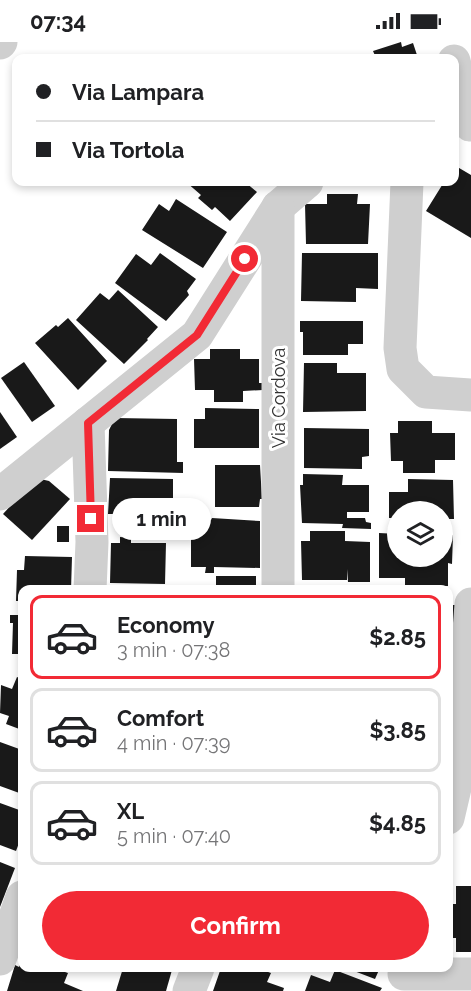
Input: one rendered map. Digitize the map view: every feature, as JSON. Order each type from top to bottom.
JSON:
[{"type":"street","points":[[459,90],[465,127]]},
{"type":"street","points":[[0,494],[197,335],[278,207],[302,186]]},
{"type":"street","points":[[407,186],[400,348],[403,369],[426,392],[471,395]]},
{"type":"street","name":"Via Cordova","points":[[278,207],[278,585]]},
{"type":"street","points":[[88,423],[92,542],[90,585]]},
{"type":"street","points":[[453,805],[464,775],[471,604]]},
{"type":"street","points":[[0,959],[18,908]]},
{"type":"street","points":[[189,991],[196,972]]},
{"type":"street","points":[[402,977],[471,974]]},
{"type":"building","points":[[401,42],[402,47],[413,43],[417,54],[374,54],[373,51]]},
{"type":"building","points":[[459,168],[471,175],[471,238],[426,211],[442,186],[459,186]]},
{"type":"building","points":[[191,186],[250,186],[257,192],[230,221],[215,207],[212,210],[198,198],[201,195]]},
{"type":"building","points":[[327,194],[358,194],[357,204],[370,204],[368,244],[306,244],[305,204],[327,204]]},
{"type":"building","points":[[176,199],[227,232],[203,268],[142,230],[159,204],[169,211]]},
{"type":"building","points":[[160,253],[196,279],[187,291],[189,295],[166,321],[115,283],[136,254],[151,265]]},
{"type":"building","points":[[302,253],[378,253],[378,289],[356,288],[356,302],[301,301]]},
{"type":"building","points":[[118,290],[158,327],[124,364],[76,320],[100,293],[109,300]]},
{"type":"building","points":[[68,318],[107,361],[78,390],[35,343]]},
{"type":"building","points":[[300,321],[363,321],[363,344],[348,344],[348,355],[303,355],[303,332],[300,332]]},
{"type":"building","points":[[210,349],[240,349],[240,359],[259,359],[259,383],[263,383],[263,390],[243,391],[243,402],[214,402],[214,390],[195,390],[194,359],[210,359]]},
{"type":"building","points":[[24,362],[55,406],[32,422],[1,378]]},
{"type":"building","points":[[304,363],[337,363],[337,373],[366,373],[366,411],[303,412]]},
{"type":"building","points":[[205,408],[259,409],[259,448],[194,448],[194,419],[205,419]]},
{"type":"building","points":[[0,412],[17,437],[0,449]]},
{"type":"building","points":[[115,418],[177,419],[177,462],[183,462],[183,473],[108,471],[109,430]]},
{"type":"building","points":[[398,421],[432,421],[432,433],[455,433],[455,460],[435,460],[435,473],[403,473],[403,461],[391,461],[390,433],[398,433]]},
{"type":"building","points":[[304,428],[369,429],[369,456],[362,457],[362,469],[304,468]]},
{"type":"building","points":[[215,465],[260,465],[262,499],[260,499],[259,507],[215,507]]},
{"type":"building","points":[[303,474],[343,475],[342,485],[369,485],[369,512],[347,512],[347,518],[365,518],[366,522],[371,523],[371,529],[342,528],[343,524],[302,523],[300,485],[303,485]]},
{"type":"building","points":[[36,478],[49,481],[70,499],[32,540],[3,514]]},
{"type":"building","points":[[110,478],[173,479],[173,514],[160,514],[160,526],[116,526],[116,514],[108,514]]},
{"type":"building","points":[[408,479],[453,480],[454,519],[453,501],[389,501],[389,492],[408,492]]},
{"type":"building","points":[[212,518],[260,521],[260,568],[214,567],[214,573],[205,573],[206,567],[191,567],[191,520],[211,520]]},
{"type":"building","points":[[57,526],[69,526],[69,542],[57,542]]},
{"type":"building","points":[[310,531],[345,531],[345,541],[370,542],[370,582],[348,582],[347,569],[347,580],[302,580],[301,541],[310,541]]},
{"type":"building","points":[[379,533],[387,533],[387,567],[448,567],[448,585],[405,585],[405,578],[379,578]]},
{"type":"building","points":[[120,537],[131,538],[131,543],[166,543],[165,584],[110,583],[111,543],[120,543]]},
{"type":"building","points":[[25,556],[72,557],[71,585],[18,585],[18,601],[16,601],[17,570],[24,570]]},
{"type":"building","points":[[216,576],[256,576],[256,585],[216,585]]},
{"type":"building","points":[[453,605],[456,605],[453,630]]},
{"type":"building","points":[[10,615],[18,615],[18,654],[12,654],[13,623],[10,623]]},
{"type":"building","points":[[18,677],[18,728],[6,724],[9,716],[0,713],[1,685],[12,689]]},
{"type":"building","points":[[0,742],[18,749],[18,793],[0,786]]},
{"type":"building","points":[[0,803],[18,810],[18,846],[16,851],[0,845]]},
{"type":"building","points":[[0,862],[15,868],[0,907]]},
{"type":"building","points":[[456,886],[471,886],[471,952],[456,952],[456,938],[453,938],[453,904],[456,904]]},
{"type":"building","points":[[15,965],[18,966],[18,972],[68,973],[64,983],[83,991],[7,991]]},
{"type":"building","points":[[122,972],[171,972],[166,991],[116,991]]},
{"type":"building","points":[[220,972],[268,972],[271,973],[267,982],[284,988],[283,991],[213,991]]},
{"type":"building","points":[[334,972],[340,972],[382,988],[380,991],[305,991],[311,975],[330,982]]},
{"type":"building","points":[[357,972],[378,972],[375,979]]},
{"type":"route","points":[[91,519],[88,423],[197,335],[245,259]]}]
